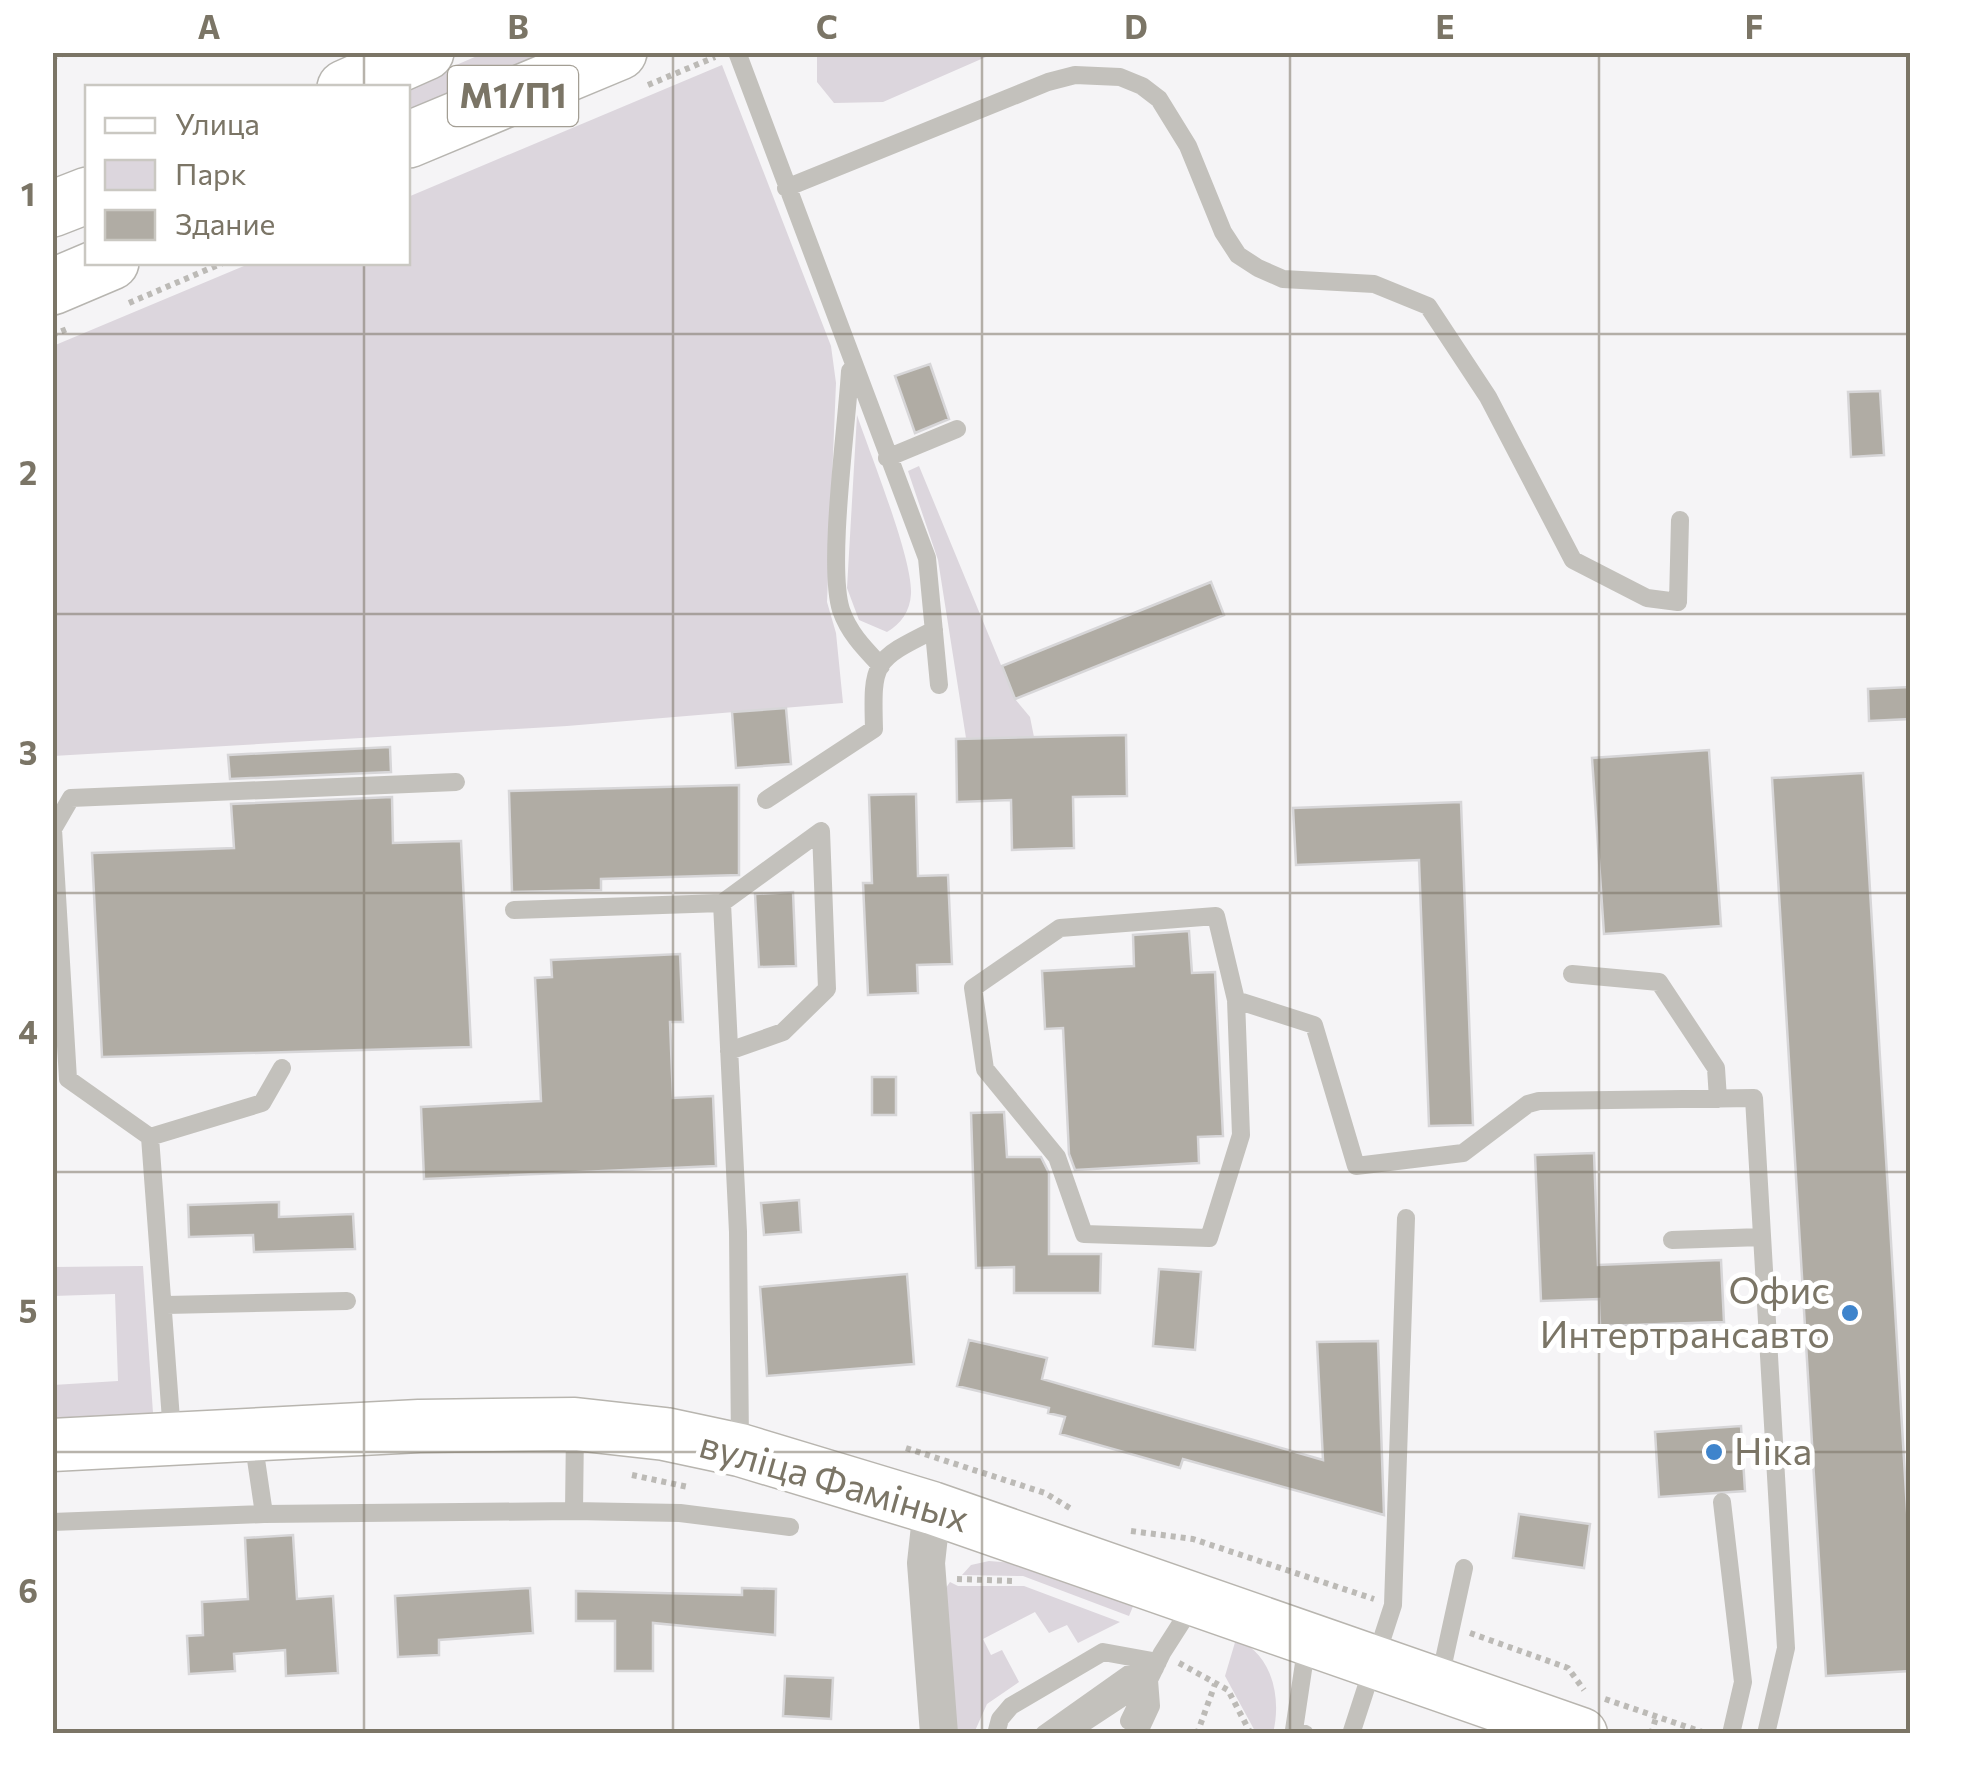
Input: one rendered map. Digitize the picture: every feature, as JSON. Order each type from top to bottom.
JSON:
[{"type":"main road","name":"М1/П1","points":[[352,85],[426,52]]},
{"type":"main road","name":"М1/П1","points":[[410,139],[619,52]]},
{"type":"main road","points":[[52,209],[85,196]]},
{"type":"main road","points":[[61,307],[116,284]]},
{"type":"main road","name":"вуліца Фаміных","points":[[52,1444],[575,1424],[665,1434],[740,1450],[932,1508],[1197,1598],[1560,1730]]},
{"type":"street","points":[[932,1508],[926,1563],[940,1734]]},
{"type":"lane","points":[[738,52],[926,558],[939,685]]},
{"type":"lane","points":[[786,188],[1048,82],[1097,74],[1131,81],[1159,99],[1173,117],[1238,255],[1283,279],[1374,284],[1428,306],[1488,397],[1573,560],[1647,598],[1678,602],[1680,520]]},
{"type":"lane","points":[[851,361],[838,570],[840,607],[853,636],[881,666]]},
{"type":"lane","points":[[887,458],[957,429]]},
{"type":"lane","points":[[766,800],[874,730],[872,680],[889,653],[934,630]]},
{"type":"lane","points":[[150,1137],[68,1079],[53,829],[70,798],[456,782]]},
{"type":"lane","points":[[514,910],[722,903],[820,831],[827,989],[783,1032],[729,1051]]},
{"type":"lane","points":[[722,903],[738,1232],[740,1450]]},
{"type":"lane","points":[[1216,916],[1236,1000],[1241,1135],[1209,1238],[1084,1234],[1057,1158],[984,1069],[973,988],[1060,928],[1216,916]]},
{"type":"lane","points":[[1572,974],[1659,982],[1716,1068],[1718,1098]]},
{"type":"lane","points":[[1236,1000],[1314,1024],[1356,1166],[1463,1153],[1528,1104],[1540,1101],[1754,1098],[1786,1648],[1766,1734]]},
{"type":"lane","points":[[150,1137],[262,1103],[282,1068]]},
{"type":"lane","points":[[150,1137],[156,1265],[166,1306],[172,1439]]},
{"type":"lane","points":[[1351,1734],[1392,1605],[1406,1218]]},
{"type":"lane","points":[[1672,1240],[1762,1237]]},
{"type":"lane","points":[[166,1306],[347,1301]]},
{"type":"lane","points":[[574,1511],[575,1424]]},
{"type":"lane","points":[[252,1434],[264,1514]]},
{"type":"lane","points":[[1722,1502],[1743,1682],[1731,1734]]},
{"type":"lane","points":[[52,1522],[264,1514],[574,1511],[680,1514],[790,1526]]},
{"type":"lane","points":[[1439,1684],[1464,1568]]},
{"type":"lane","points":[[1133,1727],[1156,1666],[1197,1598]]},
{"type":"lane","points":[[1305,1734],[1294,1730],[1308,1638]]},
{"type":"lane","points":[[996,1734],[1000,1719],[1011,1706],[1103,1652],[1156,1666]]},
{"type":"lane","points":[[1044,1734],[1132,1671],[1156,1666]]},
{"type":"lane","points":[[1068,1734],[1156,1666]]},
{"type":"path","points":[[52,58],[68,52]]},
{"type":"path","points":[[116,284],[210,265]]},
{"type":"path","points":[[52,335],[61,307]]},
{"type":"path","points":[[906,1448],[1045,1493],[1088,1516]]},
{"type":"path","points":[[1119,1527],[1194,1539],[1392,1605]]},
{"type":"path","points":[[1452,1626],[1568,1668],[1580,1689],[1708,1734]]},
{"type":"path","points":[[1156,1666],[1228,1690],[1251,1734]]},
{"type":"path","points":[[1197,1734],[1215,1684]]},
{"type":"path","points":[[1651,1734],[1656,1718]]},
{"type":"green space","points":[[817,52],[995,53],[883,102],[834,103],[817,82]]},
{"type":"green space","points":[[484,53],[563,53],[410,120],[410,85]]},
{"type":"green space","points":[[722,65],[831,346],[836,383],[827,602],[836,633],[843,703],[567,726],[53,756],[53,346],[246,265],[410,265],[410,196]]},
{"type":"green space","points":[[857,415],[910,578],[907,611],[887,632],[859,620],[847,588]]},
{"type":"green space","points":[[919,466],[1015,699],[1030,717],[1034,737],[966,738],[938,560],[908,471]]},
{"type":"green space","points":[[53,1256],[54,1267],[143,1266],[153,1413],[53,1418],[53,1385],[118,1381],[115,1294],[53,1296]]},
{"type":"green space","points":[[989,1561],[1014,1563],[1134,1604],[1129,1616],[1023,1576],[962,1575],[971,1565]]},
{"type":"green space","points":[[950,1582],[958,1586],[1024,1586],[1120,1622],[1078,1643],[1067,1625],[1049,1633],[1035,1612],[983,1639],[991,1655],[1002,1650],[1019,1682],[987,1704],[974,1733],[951,1733],[941,1595]]},
{"type":"green space","points":[[1236,1639],[1258,1655],[1271,1678],[1276,1706],[1273,1733],[1256,1733],[1225,1676]]},
{"type":"building","points":[[930,364],[949,419],[915,433],[895,376]]},
{"type":"building","points":[[1880,391],[1884,455],[1851,457],[1848,392]]},
{"type":"building","points":[[1211,582],[1224,615],[1015,699],[1002,666]]},
{"type":"building","points":[[1910,687],[1910,719],[1869,721],[1868,689]]},
{"type":"building","points":[[786,708],[791,764],[736,768],[732,712]]},
{"type":"building","points":[[1126,735],[1127,796],[1073,797],[1074,848],[1012,850],[1011,800],[957,802],[956,739]]},
{"type":"building","points":[[390,747],[391,772],[230,779],[228,755]]},
{"type":"building","points":[[1709,750],[1721,926],[1604,934],[1592,758]]},
{"type":"building","name":"Офис Интертрансавто","points":[[1863,773],[1910,1560],[1910,1671],[1826,1676],[1772,778]]},
{"type":"building","points":[[739,785],[739,875],[601,879],[601,890],[512,892],[509,791]]},
{"type":"building","points":[[916,794],[918,876],[948,875],[952,964],[917,965],[918,993],[868,995],[863,883],[872,883],[869,795]]},
{"type":"building","points":[[392,797],[393,843],[461,841],[471,1047],[102,1057],[92,853],[234,848],[231,804]]},
{"type":"building","points":[[1461,802],[1473,1125],[1429,1126],[1419,860],[1296,865],[1293,808]]},
{"type":"building","points":[[793,892],[796,966],[759,967],[755,894]]},
{"type":"building","points":[[1189,931],[1192,973],[1215,972],[1223,1136],[1198,1137],[1199,1163],[1075,1170],[1069,1154],[1063,1028],[1045,1029],[1042,971],[1134,966],[1133,935]]},
{"type":"building","points":[[680,954],[683,1022],[670,1022],[673,1098],[713,1096],[716,1166],[424,1179],[421,1107],[541,1101],[535,978],[552,977],[551,960]]},
{"type":"building","points":[[872,1077],[896,1077],[896,1115],[872,1115]]},
{"type":"building","points":[[1004,1112],[1007,1157],[1041,1157],[1049,1173],[1049,1254],[1101,1254],[1100,1293],[1014,1293],[1014,1267],[976,1268],[971,1113]]},
{"type":"building","points":[[1594,1153],[1598,1265],[1721,1260],[1724,1322],[1600,1326],[1599,1299],[1541,1301],[1535,1155]]},
{"type":"building","points":[[799,1200],[801,1232],[764,1235],[761,1203]]},
{"type":"building","points":[[279,1202],[279,1217],[353,1214],[355,1249],[254,1252],[253,1235],[189,1237],[188,1205]]},
{"type":"building","points":[[1159,1269],[1201,1272],[1195,1350],[1153,1346]]},
{"type":"building","points":[[907,1274],[914,1364],[767,1376],[760,1287]]},
{"type":"building","points":[[969,1340],[1047,1358],[1042,1379],[1323,1460],[1317,1342],[1378,1341],[1384,1515],[1183,1459],[1180,1468],[1060,1434],[1065,1417],[1048,1413],[1049,1408],[957,1386]]},
{"type":"building","points":[[1741,1426],[1745,1491],[1659,1497],[1655,1432]]},
{"type":"building","points":[[1519,1514],[1590,1524],[1584,1568],[1513,1558]]},
{"type":"building","points":[[293,1535],[297,1599],[333,1596],[338,1673],[286,1676],[285,1650],[234,1654],[235,1671],[189,1674],[187,1636],[203,1635],[202,1602],[248,1599],[245,1538]]},
{"type":"building","points":[[530,1588],[533,1633],[439,1640],[439,1655],[398,1657],[395,1596]]},
{"type":"building","points":[[742,1588],[776,1589],[775,1635],[653,1623],[653,1671],[615,1671],[615,1621],[576,1621],[576,1591],[742,1595]]},
{"type":"building","points":[[785,1676],[833,1678],[831,1719],[783,1716]]},
{"type":"place","name":"Офис Интертрансавто","points":[[1850,1313]]},
{"type":"place","name":"Ніка","points":[[1714,1452]]}]
